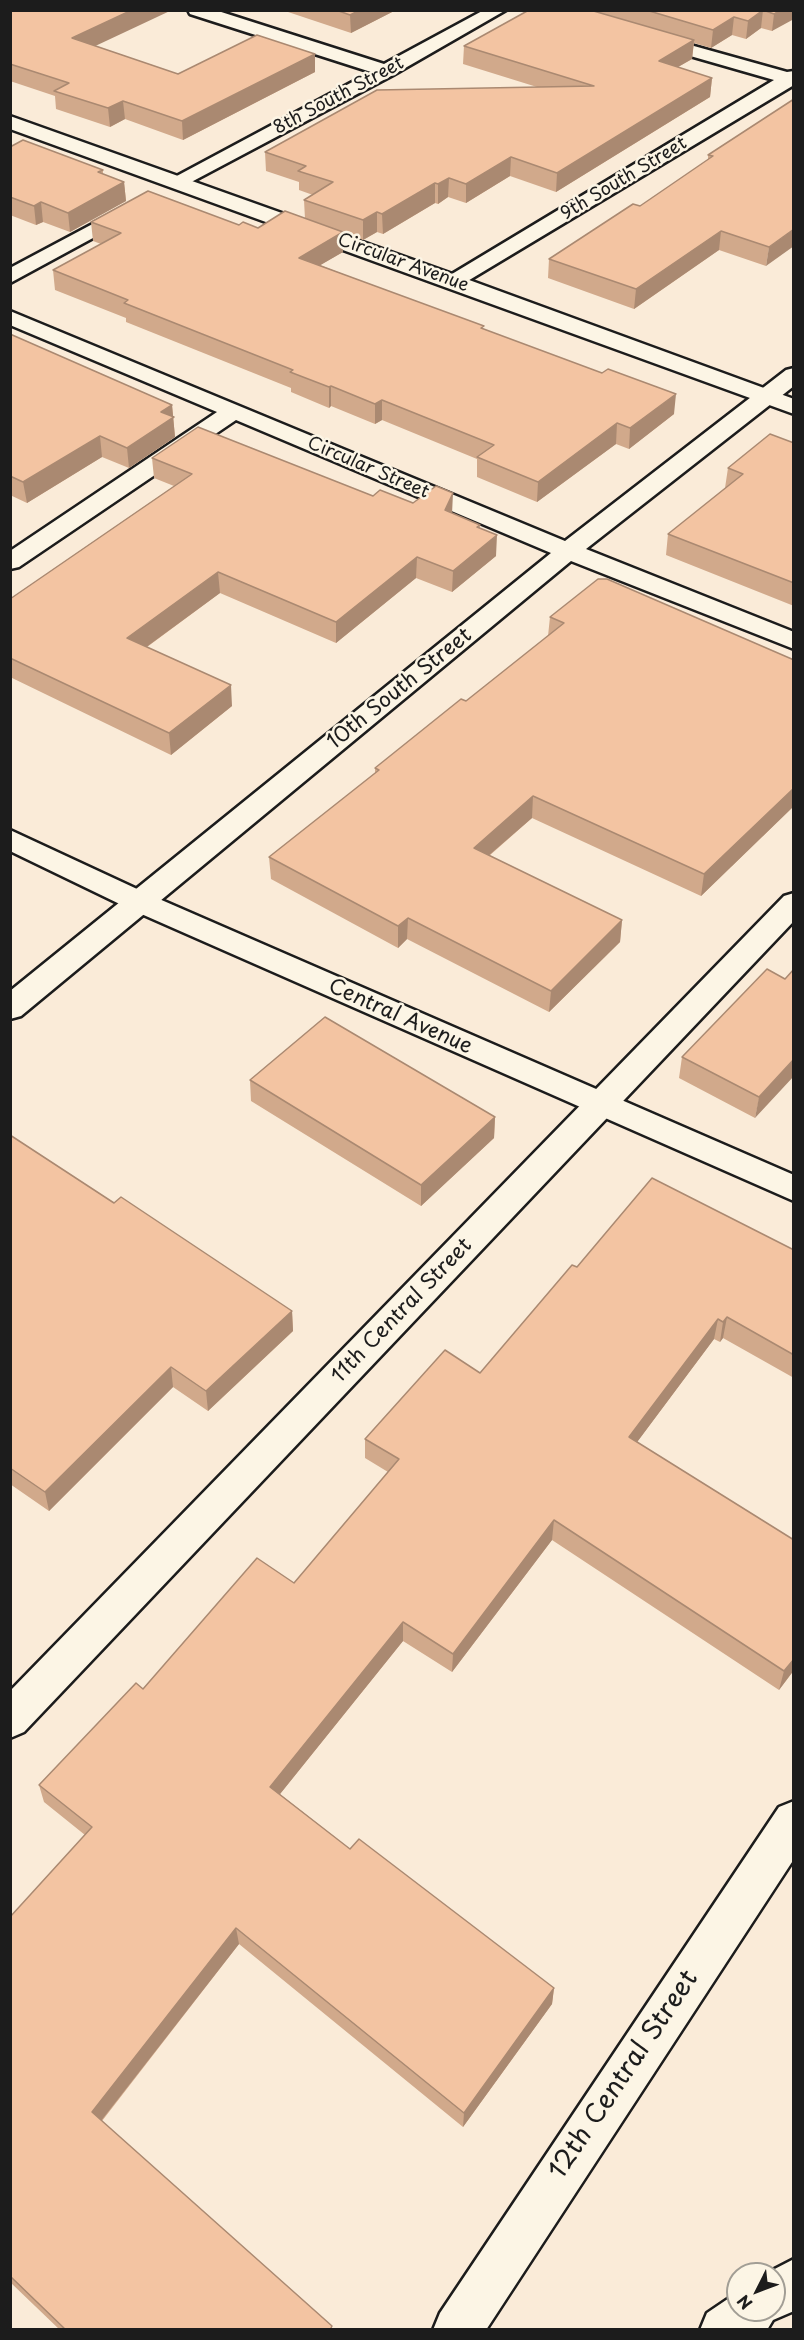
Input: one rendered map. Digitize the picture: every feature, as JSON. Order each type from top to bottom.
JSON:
[{"type":"street","points":[[196,10],[387,71]]},
{"type":"street","name":"8th South Street","points":[[10,277],[498,10]]},
{"type":"street","points":[[638,29],[792,76]]},
{"type":"street","name":"9th South Street","points":[[454,281],[792,76]]},
{"type":"street","name":"Circular Avenue","points":[[10,122],[454,281],[794,407]]},
{"type":"street","name":"Circular Street","points":[[10,317],[568,552],[794,641]]},
{"type":"street","name":"10th South Street","points":[[10,1008],[568,552],[794,375]]},
{"type":"street","points":[[10,562],[232,412]]},
{"type":"street","name":"Central Avenue","points":[[10,839],[140,902],[794,1189]]},
{"type":"street","name":"11th Central Street","points":[[10,1719],[794,903]]},
{"type":"street","name":"12th Central Street","points":[[457,2330],[794,1821]]},
{"type":"building","points":[[10,10],[132,10],[72,38],[178,74],[257,35],[315,54],[182,121],[123,101],[108,108],[54,91],[69,83],[10,64]]},
{"type":"building","points":[[336,10],[360,10],[350,15]]},
{"type":"building","points":[[529,10],[590,10],[694,40],[659,61],[712,78],[557,173],[511,157],[466,184],[449,178],[438,184],[435,183],[382,214],[377,212],[363,220],[304,200],[333,182],[298,171],[306,166],[265,152],[377,90],[594,86],[464,46]]},
{"type":"building","points":[[646,10],[763,10],[748,21],[734,17],[713,30]]},
{"type":"building","points":[[763,10],[780,10],[774,14]]},
{"type":"building","points":[[794,99],[794,229],[769,247],[721,231],[636,289],[549,259],[633,204],[640,206],[713,156],[708,155]]},
{"type":"building","points":[[23,140],[103,170],[98,172],[124,182],[68,213],[41,202],[34,206],[10,197],[10,147]]},
{"type":"building","points":[[148,191],[239,225],[243,222],[258,228],[285,211],[343,232],[299,258],[484,326],[481,328],[602,373],[608,369],[676,394],[630,428],[617,423],[538,482],[477,457],[494,445],[382,400],[375,404],[290,372],[293,370],[124,303],[128,300],[53,270],[121,233],[91,222]]},
{"type":"building","points":[[10,334],[172,405],[161,412],[174,417],[127,448],[100,436],[23,482],[10,476]]},
{"type":"building","points":[[198,427],[373,496],[380,490],[413,503],[436,486],[453,493],[445,510],[497,535],[453,571],[417,557],[336,622],[218,572],[127,638],[231,685],[169,733],[10,658],[10,599],[192,474],[152,458]]},
{"type":"building","points":[[770,434],[794,443],[794,583],[668,534],[743,474],[728,468]]},
{"type":"building","points":[[598,579],[607,579],[794,660],[794,788],[704,874],[533,796],[474,848],[622,920],[551,991],[408,918],[398,926],[269,857],[379,770],[375,768],[461,699],[466,701],[564,623],[550,617]]},
{"type":"building","points":[[767,969],[785,979],[794,969],[794,1059],[759,1097],[682,1057]]},
{"type":"building","points":[[325,1017],[495,1117],[421,1185],[250,1080]]},
{"type":"building","points":[[10,1135],[114,1203],[121,1197],[292,1311],[206,1391],[171,1367],[45,1492],[10,1468]]},
{"type":"building","points":[[652,1178],[794,1250],[794,1355],[727,1317],[723,1322],[718,1319],[629,1437],[794,1540],[794,1659],[784,1671],[554,1520],[453,1654],[403,1622],[270,1787],[350,1849],[359,1839],[554,1988],[464,2113],[236,1928],[92,2112],[332,2326],[330,2330],[66,2330],[10,2276],[10,1917],[92,1827],[39,1785],[136,1683],[143,1689],[257,1558],[294,1583],[399,1459],[365,1439],[445,1350],[480,1373],[572,1265],[577,1267]]}]
